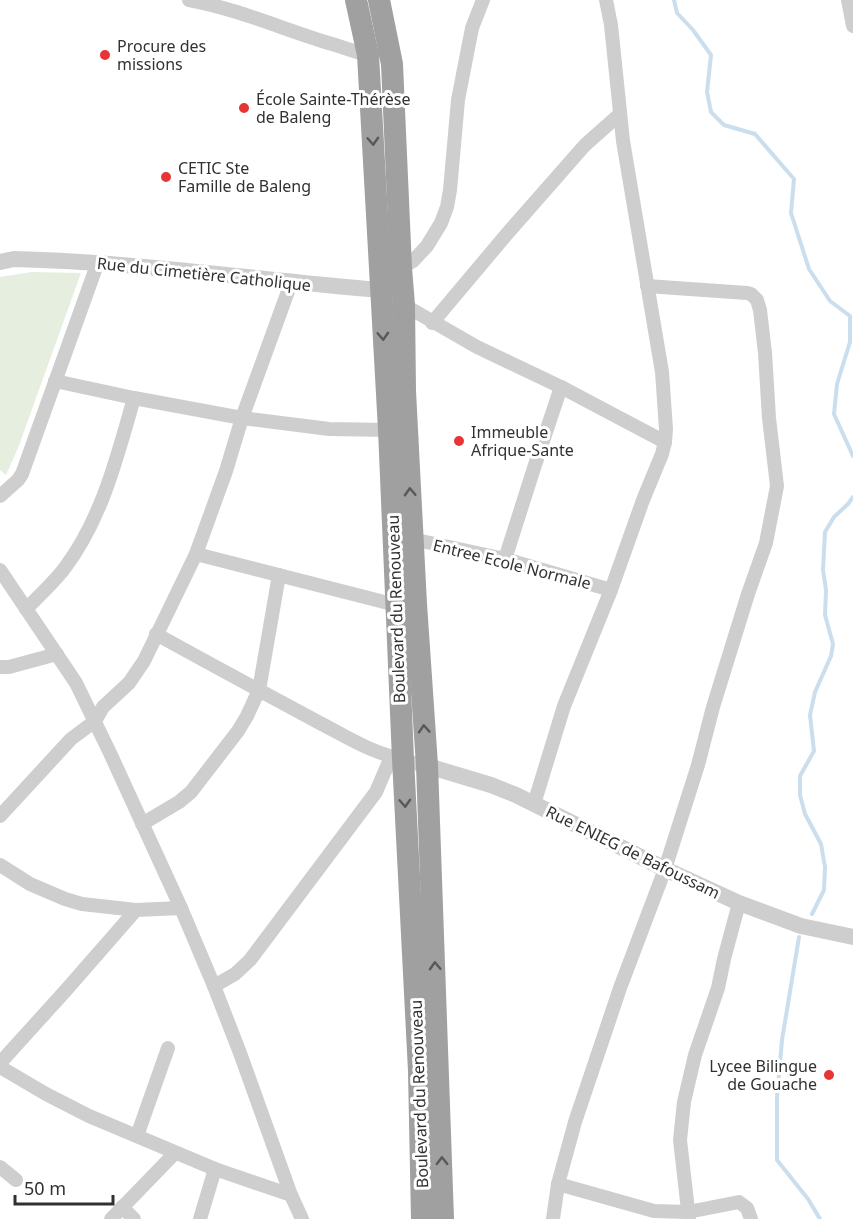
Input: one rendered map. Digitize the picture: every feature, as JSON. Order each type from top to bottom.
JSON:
[{"type":"highway","name":"Boulevard du Renouveau","points":[[356,0],[379,56]]},
{"type":"highway","name":"Boulevard du Renouveau","points":[[379,0],[389,430],[406,605],[409,761],[431,1130],[443,1219]]},
{"type":"highway","name":"Boulevard du Renouveau","points":[[387,275],[404,305],[405,391],[412,539],[406,605]]},
{"type":"highway","name":"Boulevard du Renouveau","points":[[422,1219],[431,1130]]},
{"type":"street","points":[[189,0],[249,16],[301,35],[379,56]]},
{"type":"street","points":[[387,275],[413,261],[428,246],[447,207],[458,100],[472,28],[483,0]]},
{"type":"street","points":[[534,804],[564,706],[611,590],[665,442],[662,372],[620,114],[611,25],[606,0]]},
{"type":"street","points":[[848,0],[853,26]]},
{"type":"street","points":[[432,323],[585,145],[620,114]]},
{"type":"street","name":"Rue du Cimetière Catholique","points":[[0,262],[14,259],[98,262],[291,283],[387,275]]},
{"type":"street","points":[[0,496],[22,474],[98,262]]},
{"type":"street","points":[[0,816],[71,739],[95,721],[104,707],[129,683],[144,661],[196,554],[291,283]]},
{"type":"street","points":[[553,1219],[558,1184],[575,1122],[620,987],[665,869],[698,765],[712,707],[766,543],[777,486],[769,418],[765,353],[757,300],[747,293],[648,285]]},
{"type":"street","points":[[404,305],[477,347],[561,387],[665,442]]},
{"type":"street","points":[[55,381],[242,418],[329,429],[389,430]]},
{"type":"street","points":[[505,559],[561,387]]},
{"type":"street","points":[[26,609],[63,570],[86,536],[113,469],[134,398]]},
{"type":"street","name":"Entree Ecole Normale","points":[[412,539],[505,559],[611,590]]},
{"type":"street","points":[[196,554],[406,605]]},
{"type":"street","points":[[0,570],[76,683],[95,721],[181,908],[214,986],[291,1195],[302,1219]]},
{"type":"street","points":[[142,824],[180,802],[198,785],[247,716],[259,690],[279,575]]},
{"type":"street","points":[[156,634],[362,744],[409,761],[376,792],[250,960],[235,974],[214,986]]},
{"type":"street","points":[[0,668],[57,654]]},
{"type":"street","name":"Rue ENIEG de Bafoussam","points":[[409,761],[491,785],[516,795],[739,903],[801,926],[853,937]]},
{"type":"street","points":[[0,865],[30,884],[82,904],[135,910],[181,908]]},
{"type":"street","points":[[688,1216],[680,1140],[684,1102],[695,1055],[718,988],[739,903]]},
{"type":"street","points":[[135,910],[0,1065],[46,1094],[89,1116],[215,1169],[291,1195]]},
{"type":"street","points":[[137,1136],[168,1048]]},
{"type":"street","points":[[111,1219],[175,1153]]},
{"type":"street","points":[[0,1167],[16,1180]]},
{"type":"street","points":[[200,1219],[215,1169]]},
{"type":"street","points":[[558,1184],[654,1211],[688,1216],[739,1202],[747,1208],[751,1219]]},
{"type":"street","points":[[122,1207],[134,1219]]},
{"type":"green space","points":[[32,272],[81,273],[18,448],[6,475],[0,470],[0,277]]},
{"type":"waterway","points":[[674,0],[677,13],[711,55],[707,92],[711,112],[724,125],[755,134],[794,179],[791,213],[809,269],[830,301],[850,316],[850,342],[837,384],[834,414],[853,456]]},
{"type":"waterway","points":[[812,914],[824,890],[825,867],[821,844],[805,814],[800,795],[800,776],[814,751],[810,715],[815,692],[831,656],[833,644],[825,615],[826,590],[823,570],[825,532],[834,517],[853,497]]},
{"type":"waterway","points":[[799,937],[782,1040],[777,1097],[777,1160],[808,1199],[820,1219]]},
{"type":"place","name":"Procure des missions","points":[[105,55]]},
{"type":"place","name":"École Sainte-Thérèse de Baleng","points":[[244,108]]},
{"type":"place","name":"CETIC Ste Famille de Baleng","points":[[166,177]]},
{"type":"place","name":"Immeuble Afrique-Sante","points":[[459,441]]},
{"type":"place","name":"Lycee Bilingue de Gouache","points":[[829,1075]]}]
